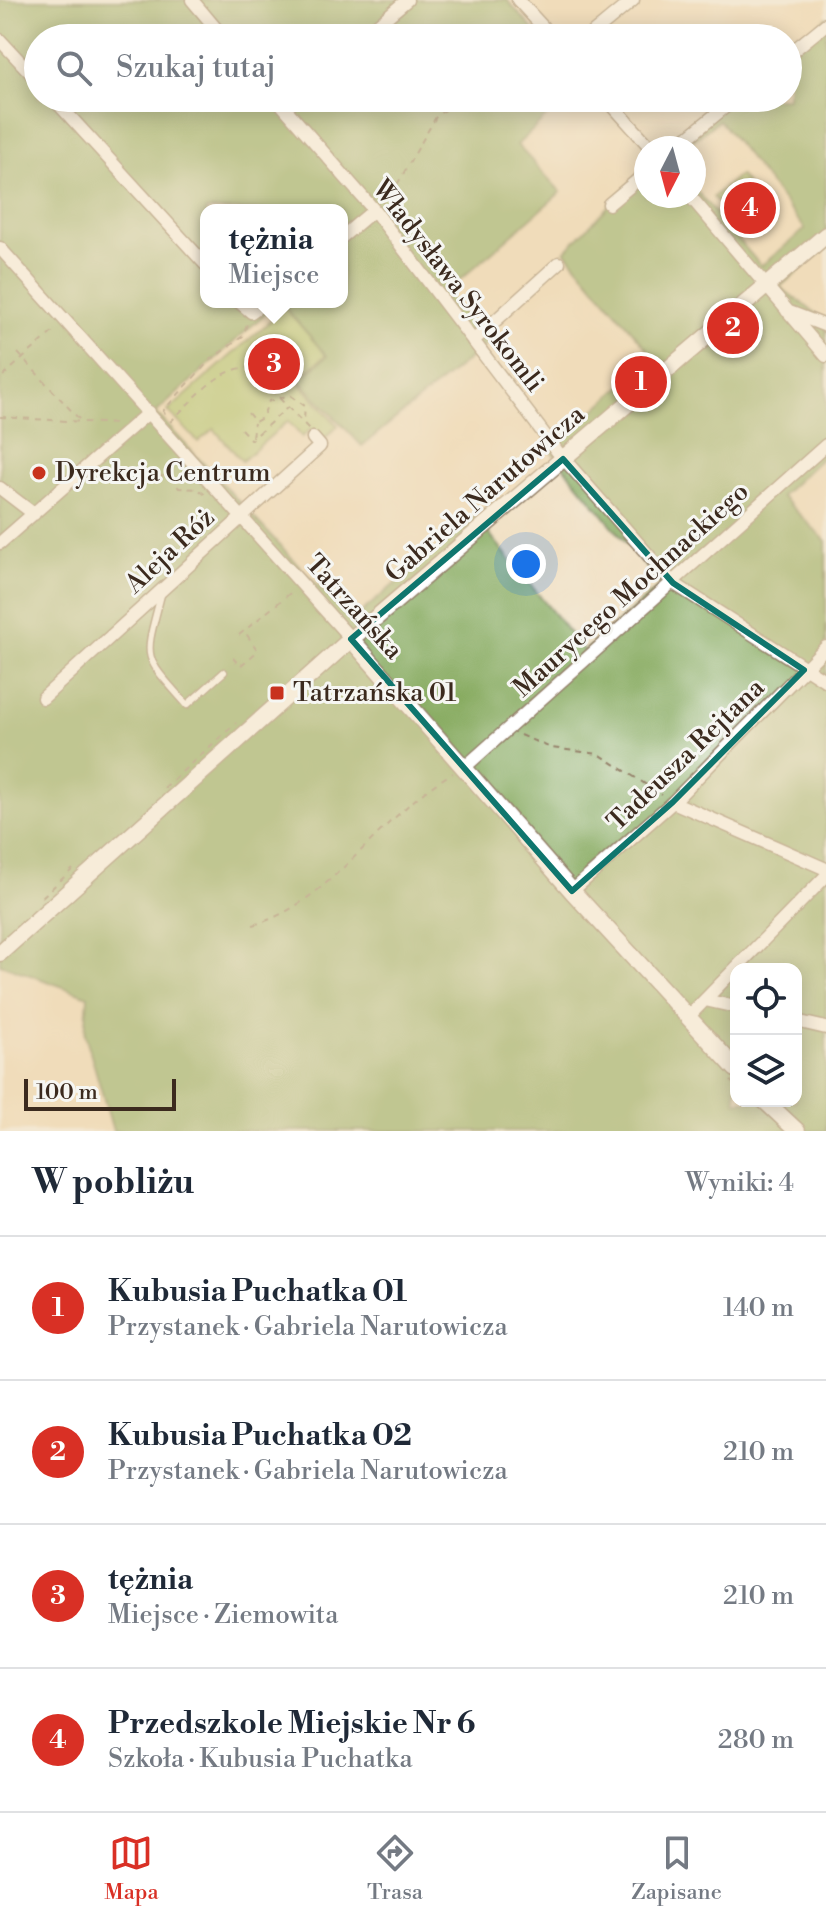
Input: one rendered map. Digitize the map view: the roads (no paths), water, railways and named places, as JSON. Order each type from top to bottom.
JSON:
[{"type":"street","points":[[192,0],[212,24]]},
{"type":"street","points":[[379,24],[407,0]]},
{"type":"street","points":[[518,0],[540,24]]},
{"type":"street","points":[[604,24],[633,0]]},
{"type":"street","points":[[802,44],[826,24]]},
{"type":"street","points":[[0,40],[24,66]]},
{"type":"street","points":[[66,112],[200,258]]},
{"type":"street","name":"Władysława Syrokomli","points":[[288,112],[374,210],[563,459],[673,583],[804,670],[826,681]]},
{"type":"street","points":[[619,112],[640,136]]},
{"type":"street","points":[[690,136],[719,112]]},
{"type":"street","points":[[609,204],[634,183]]},
{"type":"street","points":[[700,208],[826,356]]},
{"type":"street","points":[[348,232],[374,210]]},
{"type":"street","name":"Gabriela Narutowicza","points":[[0,953],[351,639],[826,235]]},
{"type":"street","name":"Tatrzańska","points":[[0,248],[149,412],[166,426],[240,516],[572,891],[730,1062]]},
{"type":"street","points":[[473,341],[559,263]]},
{"type":"street","points":[[784,310],[826,326]]},
{"type":"street","points":[[0,543],[149,412]]},
{"type":"street","name":"Aleja Róż","points":[[43,698],[320,446],[311,434]]},
{"type":"street","name":"Maurycego Mochnackiego","points":[[465,767],[826,445]]},
{"type":"street","points":[[0,488],[34,514]]},
{"type":"street","name":"Tadeusza Rejtana","points":[[572,891],[673,802],[826,647]]},
{"type":"street","points":[[673,802],[826,869]]},
{"type":"street","points":[[689,1016],[826,876]]},
{"type":"street","points":[[705,1000],[730,1006]]},
{"type":"street","points":[[802,1022],[826,1028]]},
{"type":"street","points":[[771,1107],[797,1131]]},
{"type":"lane","points":[[163,587],[147,649],[150,663],[187,705],[224,672]]},
{"type":"place","name":"Przedszkole Miejskie Nr 6","points":[[750,208]]},
{"type":"place","name":"Kubusia Puchatka 02","points":[[733,328]]},
{"type":"place","name":"tężnia","points":[[274,364]]},
{"type":"place","name":"Kubusia Puchatka 01","points":[[641,382]]},
{"type":"place","name":"Dyrekcja Centrum","points":[[39,473]]},
{"type":"place","name":"Tatrzańska 01","points":[[277,693]]}]
